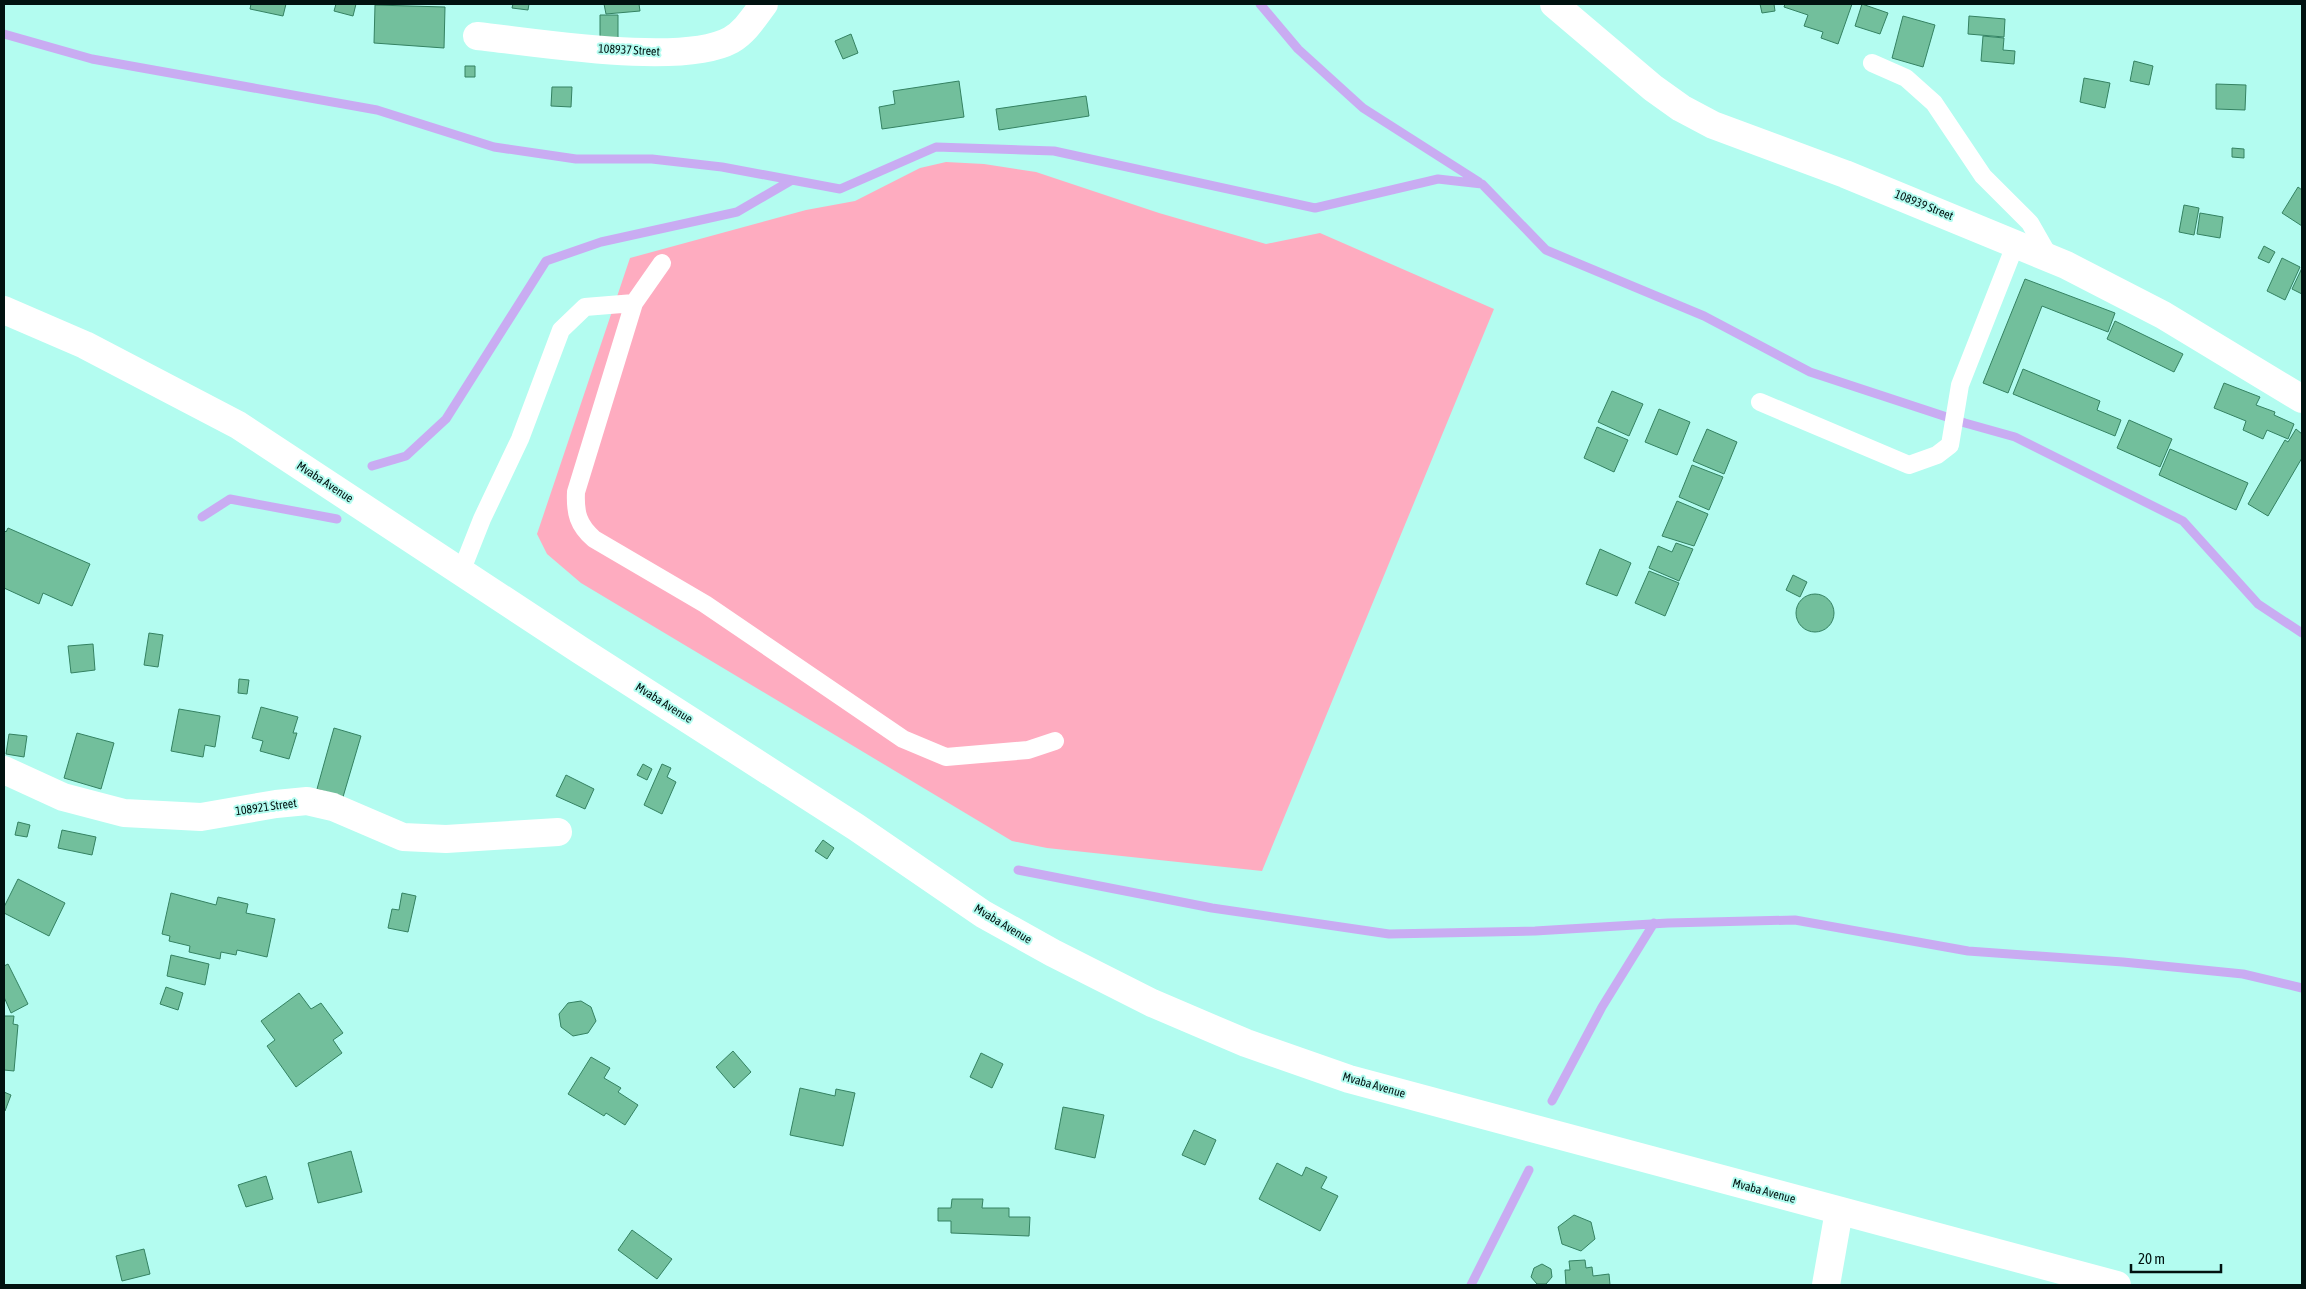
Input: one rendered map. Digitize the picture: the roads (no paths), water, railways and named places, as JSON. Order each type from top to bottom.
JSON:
[{"type":"street","name":"108937 Street","points":[[477,36],[633,51],[681,52],[710,48],[731,40],[748,27],[764,4]]},
{"type":"street","name":"108939 Street","points":[[1554,4],[1652,88],[1681,108],[1713,126],[1845,174],[2050,258],[2163,315],[2302,399]]},
{"type":"street","name":"Mvaba Avenue","points":[[4,310],[85,345],[238,425],[461,572],[785,780],[983,914],[1053,953],[1152,1003],[1246,1043],[1349,1079],[2117,1285]]},
{"type":"street","name":"108921 Street","points":[[4,770],[64,797],[124,813],[201,816],[276,804],[307,802],[333,807],[403,836],[446,840],[558,832]]},
{"type":"street","points":[[1826,1285],[1839,1211]]},
{"type":"lane","points":[[1872,63],[1906,78],[1934,103],[1982,176],[2030,223],[2050,258]]},
{"type":"lane","points":[[1760,402],[1909,465],[1937,455],[1950,444],[1960,385],[2016,244]]},
{"type":"lane","points":[[662,262],[634,303],[576,492],[575,509],[583,529],[594,540],[705,604],[904,739],[946,757],[1028,750],[1055,741]]},
{"type":"lane","points":[[461,572],[482,519],[520,439],[561,330],[585,307],[634,303]]},
{"type":"waterway","points":[[1260,4],[1298,49],[1363,108],[1479,182]]},
{"type":"waterway","points":[[4,34],[92,59],[377,110],[494,147],[576,159],[652,159],[722,167],[792,180]]},
{"type":"waterway","points":[[372,466],[406,456],[446,419],[546,261],[601,242],[737,212],[792,180],[840,189],[936,147],[1054,151],[1315,208],[1438,179],[1482,184],[1546,250],[1704,316],[1810,372],[1965,423],[2015,437],[2183,521],[2258,604],[2302,633]]},
{"type":"waterway","points":[[202,517],[230,499],[337,519]]},
{"type":"waterway","points":[[1018,870],[1212,908],[1389,934],[1535,931],[1668,923],[1795,920],[1968,951],[2123,962],[2243,974],[2302,988]]},
{"type":"waterway","points":[[1552,1101],[1602,1007],[1654,923]]},
{"type":"waterway","points":[[1471,1285],[1529,1170]]}]
